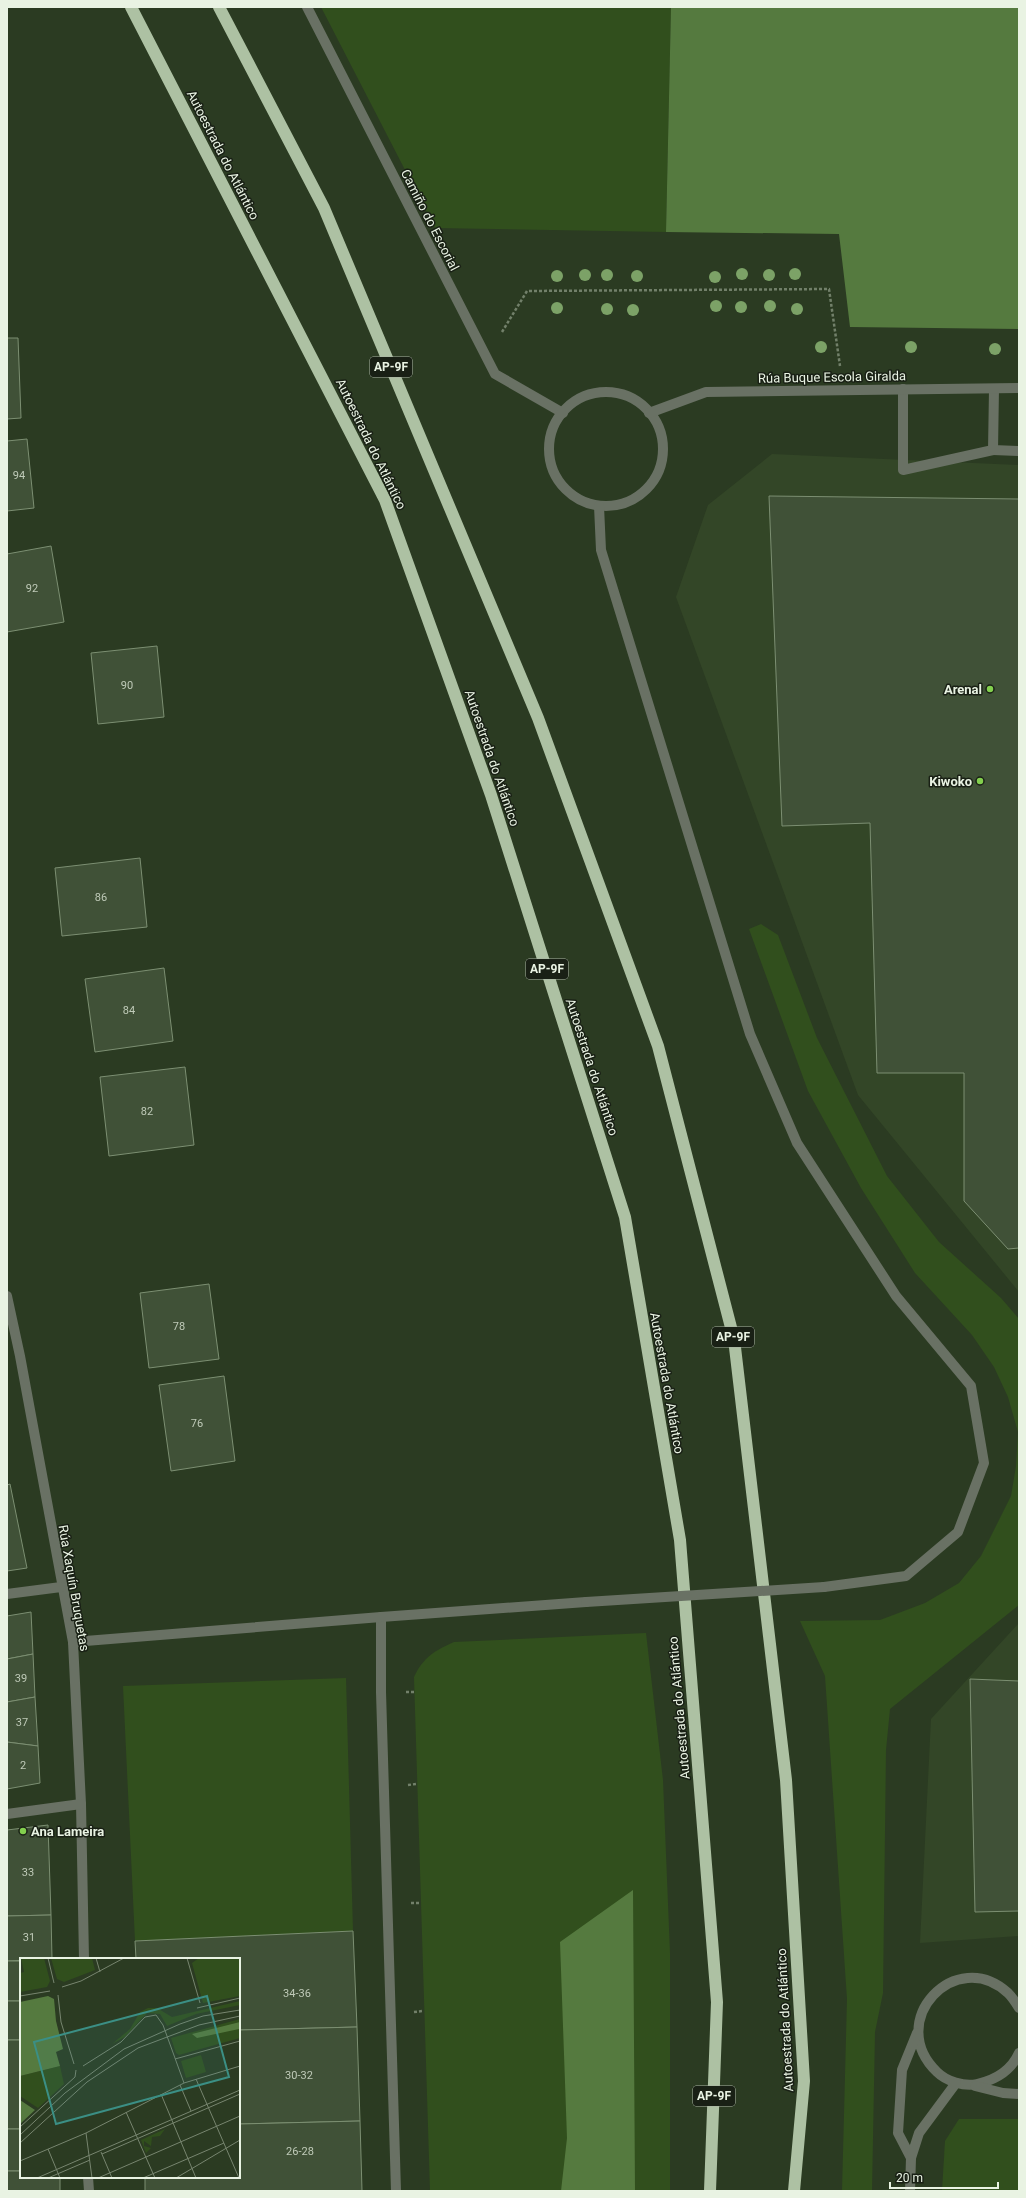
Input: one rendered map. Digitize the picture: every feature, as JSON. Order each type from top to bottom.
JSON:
[{"type":"highway","name":"Autoestrada do Atlántico","points":[[131,7],[385,500],[491,795],[625,1217],[680,1548],[717,2002],[710,2191]]},
{"type":"highway","name":"Autoestrada do Atlántico","points":[[219,7],[324,208],[538,718],[658,1046],[732,1331],[786,1780],[804,2081],[794,2191]]},
{"type":"street","name":"Camiño do Escorial","points":[[307,7],[495,374],[563,413]]},
{"type":"street","name":"Rúa Buque Escola Giralda","points":[[649,413],[706,392],[1019,388]]},
{"type":"street","points":[[903,389],[903,470],[993,450],[1019,451]]},
{"type":"street","points":[[993,450],[994,389]]},
{"type":"street","points":[[601,392],[621,394],[639,403],[649,413],[654,419],[662,438],[662,463],[653,481],[639,495],[622,504],[599,506],[580,500],[562,485],[552,468],[549,442],[555,423],[572,403],[589,394],[601,392]]},
{"type":"street","points":[[73,1642],[381,1617],[824,1587],[906,1576],[958,1532],[984,1463],[971,1386],[896,1296],[797,1143],[750,1034],[601,550],[599,506]]},
{"type":"street","name":"Rúa Xaquín Bruquetas","points":[[7,1296],[11,1337],[73,1642],[81,1804],[84,1958]]},
{"type":"street","points":[[7,1594],[61,1587]]},
{"type":"street","points":[[381,1617],[382,1732],[396,2191]]},
{"type":"street","points":[[7,1814],[81,1804]]},
{"type":"street","points":[[911,2158],[898,2133],[902,2070],[918,2031],[921,2014],[929,1999],[941,1987],[958,1980],[976,1978],[994,1983],[1009,1993],[1019,2008]]},
{"type":"street","points":[[918,2031],[920,2048],[928,2064],[940,2075],[956,2083],[973,2085],[1003,2094],[1019,2094]]},
{"type":"street","points":[[973,2085],[989,2082],[1005,2073],[1016,2060],[1019,2053]]},
{"type":"street","points":[[910,2191],[911,2158],[919,2133],[956,2083]]},
{"type":"street","points":[[88,2178],[89,2191]]},
{"type":"path","points":[[486,358],[527,291],[829,289],[844,390]]},
{"type":"shaded area","points":[[321,7],[671,7],[666,232],[435,228]]},
{"type":"shaded area","points":[[772,454],[1019,465],[1019,1292],[858,1095],[676,597],[708,505]]},
{"type":"shaded area","points":[[761,924],[778,935],[817,1038],[887,1176],[939,1242],[1001,1298],[1019,1319],[1019,1605],[890,1709],[886,1750],[883,1993],[875,2032],[872,2191],[842,2191],[847,1999],[825,1676],[800,1621],[880,1620],[925,1603],[959,1583],[981,1556],[1011,1496],[1016,1466],[1018,1432],[1008,1397],[994,1367],[972,1335],[915,1273],[861,1188],[808,1091],[749,929]]},
{"type":"shaded area","points":[[1019,1623],[1019,1936],[920,1943],[931,1719]]},
{"type":"shaded area","points":[[646,1633],[663,1780],[670,1953],[670,2191],[430,2191],[414,1677],[426,1659],[441,1648],[454,1642]]},
{"type":"shaded area","points":[[346,1678],[353,1931],[135,1941],[123,1686]]},
{"type":"shaded area","points":[[959,2119],[1019,2119],[1019,2191],[942,2191],[945,2141]]},
{"type":"green space","points":[[671,7],[1019,7],[1019,329],[850,327],[839,234],[666,232]]},
{"type":"green space","points":[[633,1890],[635,2191],[561,2191],[567,2138],[560,1942]]},
{"type":"building","points":[[7,338],[18,338],[21,418],[7,419]]},
{"type":"building","points":[[27,439],[34,508],[7,511],[7,441]]},
{"type":"building","points":[[769,496],[1019,499],[1019,1248],[1008,1249],[964,1201],[964,1073],[877,1073],[870,823],[782,826]]},
{"type":"building","points":[[51,546],[64,622],[7,632],[7,554]]},
{"type":"building","points":[[157,646],[164,717],[98,724],[91,653]]},
{"type":"building","points":[[140,858],[147,927],[62,936],[55,868]]},
{"type":"building","points":[[164,968],[173,1041],[95,1052],[85,979]]},
{"type":"building","points":[[185,1067],[194,1145],[109,1156],[100,1077]]},
{"type":"building","points":[[209,1284],[219,1359],[149,1368],[140,1293]]},
{"type":"building","points":[[224,1376],[235,1461],[171,1471],[159,1385]]},
{"type":"building","points":[[10,1484],[27,1568],[7,1571],[7,1485]]},
{"type":"building","points":[[31,1612],[33,1654],[7,1659],[7,1616]]},
{"type":"building","points":[[33,1654],[35,1697],[7,1702],[7,1659]]},
{"type":"building","points":[[970,1679],[1019,1681],[1019,1911],[975,1912]]},
{"type":"building","points":[[35,1697],[38,1746],[7,1742],[7,1702]]},
{"type":"building","points":[[7,1742],[38,1746],[40,1783],[7,1789]]},
{"type":"building","points":[[48,1825],[51,1915],[7,1916],[7,1830]]},
{"type":"building","points":[[51,1915],[52,1958],[20,1958],[20,1960],[7,1961],[7,1916]]},
{"type":"building","points":[[353,1931],[357,2027],[240,2030],[240,1958],[136,1958],[135,1941]]},
{"type":"building","points":[[7,1961],[20,1961],[20,2001],[7,2001]]},
{"type":"building","points":[[7,2001],[20,2001],[20,2040],[7,2040]]},
{"type":"building","points":[[357,2027],[360,2121],[240,2124],[240,2030]]},
{"type":"building","points":[[7,2040],[20,2040],[20,2129],[7,2129]]},
{"type":"building","points":[[360,2121],[362,2191],[145,2191],[145,2178],[240,2178],[240,2124]]},
{"type":"building","points":[[7,2129],[20,2129],[20,2171],[7,2171]]},
{"type":"building","points":[[7,2171],[20,2171],[20,2178],[60,2178],[60,2191],[7,2191]]},
{"type":"place","name":"Arenal","points":[[990,689]]},
{"type":"place","name":"Kiwoko","points":[[980,781]]},
{"type":"place","name":"Ana Lameira","points":[[23,1831]]}]
